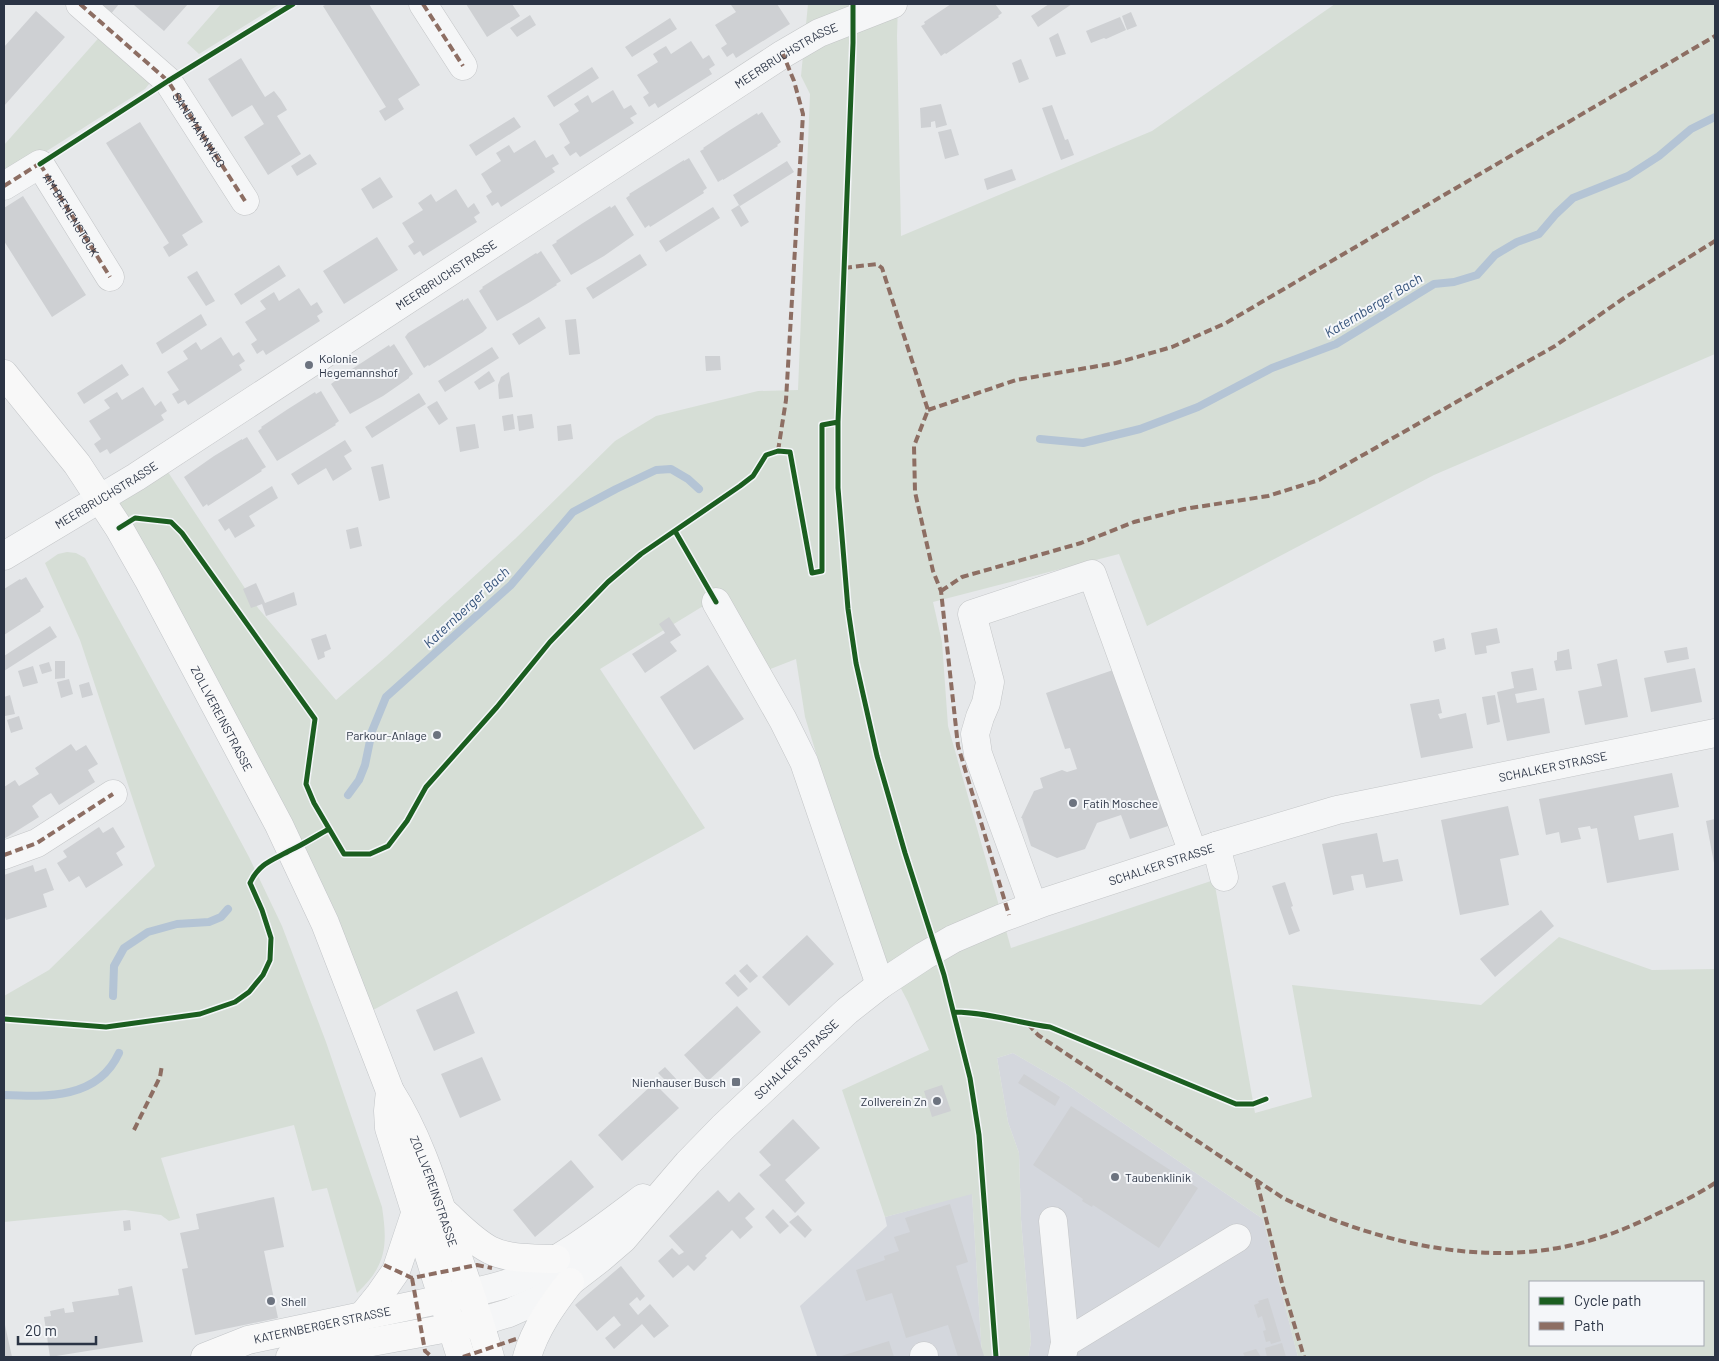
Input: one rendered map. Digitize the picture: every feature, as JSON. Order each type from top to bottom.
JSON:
[{"type":"main road","name":"ZOLLVEREINSTRASSE","points":[[4,374],[65,449],[100,498],[148,579],[279,825],[324,923],[390,1091],[404,1113],[417,1140],[444,1299]]},
{"type":"main road","name":"ZOLLVEREINSTRASSE","points":[[429,1210],[470,1293]]},
{"type":"main road","points":[[363,1315],[396,1271],[429,1210],[492,1251],[563,1270],[554,1304],[532,1340],[527,1357]]},
{"type":"main road","points":[[470,1293],[490,1357]]},
{"type":"main road","name":"KATERNBERGER STRASSE","points":[[205,1357],[248,1340],[470,1293]]},
{"type":"main road","points":[[444,1299],[461,1357]]},
{"type":"main road","name":"KATERNBERGER STRASSE","points":[[290,1357],[479,1322]]},
{"type":"main road","points":[[368,1344],[395,1357]]},
{"type":"street","name":"SANDMANNWEG","points":[[80,4],[168,81],[245,201]]},
{"type":"street","points":[[423,4],[463,66]]},
{"type":"street","name":"MEERBRUCHSTRASSE","points":[[4,556],[144,472],[783,54],[819,33],[893,4]]},
{"type":"street","name":"AM BIENENSTOCK","points":[[4,186],[40,164],[110,277]]},
{"type":"street","points":[[1033,906],[978,754],[975,734],[986,703],[990,682],[972,614],[1092,574],[1205,849],[1224,877]]},
{"type":"street","points":[[716,602],[783,720],[804,762],[880,985]]},
{"type":"street","name":"SCHALKER STRASSE","points":[[470,1293],[563,1270],[623,1239],[688,1163],[749,1101],[847,1011],[880,985],[924,956],[953,940],[1033,906],[1205,849],[1337,810],[1715,733]]},
{"type":"street","points":[[4,855],[37,843],[113,794]]},
{"type":"street","points":[[1053,1221],[1064,1350],[1238,1238]]},
{"type":"street","name":"SCHALKER STRASSE","points":[[479,1322],[522,1307],[563,1270]]},
{"type":"shaded area","points":[[221,4],[280,4],[199,54],[187,43]]},
{"type":"shaded area","points":[[808,4],[898,4],[901,236],[1152,131],[1335,4],[1715,4],[1715,354],[1434,475],[1147,626],[1119,554],[933,602],[942,642],[948,726],[1011,948],[1214,880],[1255,1113],[1312,1097],[1292,985],[1481,1005],[1559,937],[1652,970],[1715,969],[1715,1357],[1298,1357],[1263,1219],[1066,1084],[1013,1053],[997,1058],[1008,1122],[1019,1153],[1021,1219],[1031,1342],[1028,1357],[982,1357],[972,1194],[885,1217],[842,1090],[929,1050],[908,1002],[882,952],[848,857],[805,717],[796,659],[760,673],[718,597],[600,669],[705,828],[366,1014],[102,499],[162,463],[258,608],[336,700],[516,538],[615,441],[656,416],[758,391],[798,390],[810,94],[801,76]]},
{"type":"shaded area","points":[[103,33],[154,78],[145,89],[4,178],[4,145]]},
{"type":"shaded area","points":[[76,553],[85,558],[249,857],[282,926],[326,1042],[382,1207],[385,1233],[383,1254],[374,1274],[357,1293],[327,1188],[312,1191],[294,1125],[161,1158],[180,1218],[169,1221],[161,1215],[125,1210],[4,1222],[4,996],[49,970],[155,866],[80,640],[45,563],[58,554]]},
{"type":"shaded area","name":"Taubenklinik","points":[[1013,1053],[1066,1084],[1263,1219],[1298,1357],[1028,1357],[1031,1342],[1021,1219],[1019,1153],[1008,1122],[997,1058]]},
{"type":"shaded area","points":[[972,1193],[982,1357],[813,1357],[817,1356],[800,1306],[887,1226],[885,1217]]},
{"type":"building","points":[[104,4],[119,4],[110,15],[101,7]]},
{"type":"building","points":[[135,4],[188,4],[164,31]]},
{"type":"building","points":[[327,4],[369,4],[420,85],[398,99],[404,109],[385,121],[379,111],[386,107],[323,6]]},
{"type":"building","points":[[466,4],[512,4],[520,16],[487,37]]},
{"type":"building","points":[[732,4],[777,4],[790,24],[736,58],[733,53],[727,57],[721,48],[727,44],[715,25],[736,12]]},
{"type":"building","points":[[951,4],[995,4],[1002,13],[999,17],[941,56],[921,26]]},
{"type":"building","points":[[1049,4],[1072,4],[1038,27],[1031,16]]},
{"type":"building","points":[[36,11],[65,37],[4,106],[4,47]]},
{"type":"building","points":[[1131,12],[1137,26],[1127,30],[1122,16]]},
{"type":"building","points":[[530,15],[536,25],[517,37],[510,28]]},
{"type":"building","points":[[1120,17],[1126,30],[1091,43],[1086,31]]},
{"type":"building","points":[[670,18],[677,29],[632,57],[625,47]]},
{"type":"building","points":[[1058,33],[1066,54],[1056,57],[1049,38]]},
{"type":"building","points":[[691,41],[703,59],[709,55],[715,65],[709,69],[712,74],[658,108],[655,103],[649,107],[643,97],[649,93],[637,75],[658,62],[653,54],[659,50],[666,46],[671,54]]},
{"type":"building","points":[[241,58],[265,97],[274,91],[281,100],[287,110],[277,116],[301,154],[268,175],[244,137],[264,124],[252,105],[232,117],[208,79]]},
{"type":"building","points":[[1021,59],[1029,79],[1019,83],[1012,63]]},
{"type":"building","points":[[592,67],[599,78],[554,107],[547,96]]},
{"type":"building","points":[[613,90],[624,109],[631,105],[637,114],[630,118],[634,123],[580,157],[576,152],[570,156],[564,147],[570,143],[559,124],[579,111],[574,104],[588,95],[592,103]]},
{"type":"building","points":[[941,104],[947,125],[936,128],[935,121],[931,122],[931,127],[921,128],[920,108]]},
{"type":"building","points":[[1052,105],[1065,140],[1068,139],[1074,155],[1061,160],[1042,108]]},
{"type":"building","points":[[762,112],[781,142],[778,146],[718,182],[700,151],[757,113],[758,115]]},
{"type":"building","points":[[514,117],[521,127],[476,156],[469,145]]},
{"type":"building","points":[[140,122],[203,222],[182,235],[188,245],[169,257],[163,247],[169,243],[106,143]]},
{"type":"building","points":[[951,129],[959,155],[945,159],[938,132]]},
{"type":"building","points":[[535,140],[546,158],[553,154],[559,164],[552,168],[555,172],[501,207],[498,202],[492,206],[486,196],[492,192],[481,174],[501,161],[496,153],[509,145],[514,153]]},
{"type":"building","points":[[310,154],[317,164],[297,176],[291,166]]},
{"type":"building","points":[[689,158],[707,188],[703,191],[704,193],[650,227],[649,225],[645,228],[626,198],[629,194]]},
{"type":"building","points":[[787,161],[794,172],[740,206],[733,195]]},
{"type":"building","points":[[1012,169],[1016,180],[987,190],[984,179]]},
{"type":"building","points":[[380,177],[393,197],[373,209],[361,189]]},
{"type":"building","points":[[456,189],[468,208],[474,203],[480,213],[474,217],[477,222],[423,256],[420,251],[414,255],[408,246],[414,242],[402,223],[423,210],[418,203],[431,194],[436,202]]},
{"type":"building","points":[[23,196],[86,295],[52,317],[4,241],[4,208]]},
{"type":"building","points":[[615,205],[634,235],[604,256],[571,275],[552,245],[583,223],[610,206],[611,208]]},
{"type":"building","points":[[739,205],[749,222],[741,227],[731,210]]},
{"type":"building","points":[[713,207],[720,218],[666,252],[659,241]]},
{"type":"building","points":[[377,237],[398,270],[344,304],[323,271]]},
{"type":"building","points":[[541,251],[561,281],[497,321],[479,291],[482,287]]},
{"type":"building","points":[[640,254],[647,265],[593,299],[586,288]]},
{"type":"building","points":[[279,265],[286,276],[241,305],[234,294]]},
{"type":"building","points":[[197,271],[215,301],[206,306],[187,277]]},
{"type":"building","points":[[299,288],[311,306],[317,302],[323,312],[317,316],[320,321],[266,355],[263,350],[257,354],[251,344],[257,340],[245,322],[266,309],[260,301],[274,292],[279,301]]},
{"type":"building","points":[[468,298],[487,328],[424,368],[405,337],[408,333],[463,299],[463,301]]},
{"type":"building","points":[[201,314],[207,325],[162,354],[156,343]]},
{"type":"building","points":[[539,317],[546,328],[519,345],[512,334]]},
{"type":"building","points":[[576,319],[580,354],[569,355],[565,320]]},
{"type":"building","points":[[221,337],[233,356],[239,352],[245,361],[239,365],[242,370],[188,405],[185,400],[178,404],[172,394],[179,390],[167,372],[188,359],[183,351],[196,342],[201,350]]},
{"type":"building","points":[[394,344],[413,374],[383,396],[350,414],[331,384],[389,345],[390,347]]},
{"type":"building","points":[[492,347],[499,358],[445,392],[438,381]]},
{"type":"building","points":[[705,356],[720,356],[721,370],[706,371]]},
{"type":"building","points":[[122,364],[129,375],[84,404],[77,393]]},
{"type":"building","points":[[489,371],[495,381],[479,390],[474,382]]},
{"type":"building","points":[[509,372],[513,397],[499,399],[498,385],[501,377]]},
{"type":"building","points":[[143,387],[155,406],[161,401],[167,411],[161,415],[164,420],[110,454],[107,449],[100,453],[94,444],[101,439],[89,421],[110,408],[104,400],[117,392],[122,400]]},
{"type":"building","points":[[321,391],[339,421],[336,425],[277,461],[258,431],[288,409],[315,392],[316,394]]},
{"type":"building","points":[[419,393],[426,404],[372,438],[365,427]]},
{"type":"building","points":[[437,401],[448,419],[439,425],[427,407]]},
{"type":"building","points":[[513,414],[515,429],[504,431],[502,416]]},
{"type":"building","points":[[532,414],[534,428],[519,431],[517,416]]},
{"type":"building","points":[[475,424],[479,448],[460,452],[456,427]]},
{"type":"building","points":[[571,424],[573,439],[558,441],[557,426]]},
{"type":"building","points":[[247,437],[266,467],[208,506],[207,504],[203,507],[184,477],[214,456]]},
{"type":"building","points":[[345,440],[352,451],[344,456],[352,469],[333,481],[326,468],[298,485],[291,474]]},
{"type":"building","points":[[383,464],[390,498],[379,501],[371,467]]},
{"type":"building","points":[[272,486],[278,498],[249,516],[255,526],[235,538],[229,528],[225,531],[218,520]]},
{"type":"building","points":[[358,527],[362,546],[350,549],[346,530]]},
{"type":"building","points":[[26,577],[44,607],[41,611],[4,635],[4,589]]},
{"type":"building","points":[[256,583],[265,603],[294,592],[297,605],[266,616],[262,604],[251,608],[243,589]]},
{"type":"building","points":[[669,617],[681,635],[670,642],[677,651],[645,673],[632,654],[665,633],[659,624]]},
{"type":"building","points":[[50,626],[57,637],[4,671],[4,656]]},
{"type":"building","points":[[1497,628],[1500,643],[1486,646],[1487,653],[1475,655],[1471,633]]},
{"type":"building","points":[[326,634],[331,649],[324,652],[325,657],[318,660],[311,639]]},
{"type":"building","points":[[1444,638],[1446,649],[1435,652],[1433,641]]},
{"type":"building","points":[[1687,647],[1689,659],[1667,663],[1664,651]]},
{"type":"building","points":[[1569,649],[1572,669],[1556,671],[1554,661],[1557,660],[1557,652]]},
{"type":"building","points":[[1617,659],[1628,717],[1585,725],[1578,691],[1602,686],[1597,664]]},
{"type":"building","points":[[55,661],[65,661],[65,678],[55,679]]},
{"type":"building","points":[[49,662],[52,671],[42,674],[39,665]]},
{"type":"building","points":[[708,665],[744,719],[694,750],[660,697]]},
{"type":"building","points":[[33,666],[38,683],[23,687],[18,671]]},
{"type":"building","points":[[1119,668],[1171,825],[1130,839],[1121,815],[1097,823],[1085,849],[1057,858],[1031,846],[1021,818],[1034,791],[1043,788],[1040,778],[1062,770],[1067,772],[1077,769],[1070,748],[1065,749],[1046,693]]},
{"type":"building","points":[[1533,668],[1537,690],[1515,694],[1517,703],[1544,698],[1550,733],[1507,741],[1497,692],[1514,688],[1511,672]]},
{"type":"building","points":[[1695,668],[1702,702],[1651,712],[1644,678]]},
{"type":"building","points":[[69,679],[73,694],[61,698],[57,682]]},
{"type":"building","points":[[89,682],[93,695],[82,698],[79,685]]},
{"type":"building","points":[[10,695],[15,714],[5,716],[4,697]]},
{"type":"building","points":[[1495,695],[1500,722],[1487,725],[1482,697]]},
{"type":"building","points":[[1439,699],[1442,713],[1438,714],[1440,719],[1466,713],[1473,748],[1421,758],[1410,704]]},
{"type":"building","points":[[19,716],[23,729],[11,733],[7,720]]},
{"type":"building","points":[[71,744],[76,751],[86,745],[98,764],[88,770],[95,782],[59,805],[51,793],[41,799],[32,806],[39,817],[4,839],[4,787],[15,780],[19,786],[39,774],[35,768]]},
{"type":"building","points":[[1672,773],[1679,807],[1634,816],[1639,840],[1673,833],[1679,870],[1607,883],[1597,828],[1591,829],[1590,826],[1578,828],[1581,839],[1561,843],[1559,832],[1546,835],[1539,799]]},
{"type":"building","points":[[1508,806],[1519,855],[1500,859],[1509,905],[1460,915],[1441,820]]},
{"type":"building","points":[[1715,819],[1715,862],[1714,863],[1706,821]]},
{"type":"building","points":[[99,827],[103,833],[113,827],[125,847],[116,853],[123,865],[86,888],[79,876],[69,882],[57,863],[67,857],[63,851]]},
{"type":"building","points":[[1377,833],[1383,862],[1398,859],[1403,881],[1366,888],[1363,874],[1351,876],[1354,890],[1333,895],[1322,844]]},
{"type":"building","points":[[33,865],[35,872],[46,868],[54,890],[43,894],[47,907],[6,920],[4,914],[4,875]]},
{"type":"building","points":[[1285,882],[1293,906],[1291,907],[1300,931],[1289,935],[1272,886]]},
{"type":"building","points":[[1541,910],[1554,926],[1495,977],[1480,959]]},
{"type":"building","points":[[807,935],[834,964],[789,1006],[762,977]]},
{"type":"building","points":[[747,964],[758,976],[750,983],[739,971]]},
{"type":"building","points":[[735,974],[748,989],[738,997],[725,983]]},
{"type":"building","points":[[457,991],[475,1033],[434,1051],[416,1010]]},
{"type":"building","points":[[737,1006],[761,1032],[708,1081],[684,1055]]},
{"type":"building","points":[[482,1057],[501,1100],[460,1118],[441,1074]]},
{"type":"building","points":[[665,1067],[678,1081],[672,1087],[658,1073]]},
{"type":"building","points":[[1024,1074],[1060,1097],[1055,1106],[1018,1083]]},
{"type":"building","points":[[654,1083],[679,1108],[622,1161],[598,1135]]},
{"type":"building","name":"Zollverein Zn","points":[[942,1085],[951,1111],[932,1117],[924,1091]]},
{"type":"building","name":"Taubenklinik","points":[[1071,1106],[1198,1188],[1159,1248],[1093,1205],[1092,1207],[1082,1201],[1083,1199],[1033,1165]]},
{"type":"building","points":[[793,1119],[820,1148],[785,1180],[805,1203],[795,1213],[759,1175],[771,1165],[759,1152]]},
{"type":"building","points":[[571,1160],[594,1187],[535,1237],[513,1210]]},
{"type":"building","points":[[718,1190],[729,1202],[739,1192],[755,1209],[745,1218],[753,1227],[740,1239],[732,1230],[705,1256],[707,1258],[694,1271],[688,1265],[673,1278],[658,1261],[672,1248],[679,1255],[684,1252],[669,1236]]},
{"type":"building","points":[[274,1197],[284,1247],[264,1251],[278,1318],[195,1335],[182,1269],[188,1268],[180,1233],[199,1229],[196,1214]]},
{"type":"building","points":[[950,1204],[968,1262],[956,1266],[984,1356],[958,1357],[948,1325],[906,1338],[892,1293],[866,1301],[856,1270],[885,1260],[884,1256],[899,1251],[894,1237],[910,1232],[905,1218]]},
{"type":"building","points":[[773,1209],[789,1226],[780,1234],[765,1217]]},
{"type":"building","points":[[798,1215],[812,1230],[805,1238],[789,1222]]},
{"type":"building","points":[[130,1220],[131,1230],[124,1231],[123,1221]]},
{"type":"building","points":[[621,1266],[645,1296],[640,1301],[637,1297],[629,1304],[638,1315],[650,1304],[669,1326],[654,1338],[642,1324],[614,1349],[605,1338],[621,1325],[614,1316],[597,1331],[575,1305]]},
{"type":"building","points":[[132,1286],[143,1342],[50,1357],[44,1317],[51,1316],[50,1311],[64,1308],[65,1313],[74,1312],[72,1302],[119,1295],[118,1289]]},
{"type":"building","points":[[1268,1298],[1281,1341],[1271,1344],[1270,1341],[1266,1342],[1263,1331],[1266,1330],[1262,1316],[1258,1318],[1254,1305],[1259,1303],[1258,1301]]},
{"type":"building","points":[[5,1325],[12,1357],[4,1357]]},
{"type":"building","points":[[889,1341],[894,1357],[838,1357]]},
{"type":"building","points":[[1282,1343],[1286,1357],[1267,1357],[1265,1348]]},
{"type":"building","points":[[1256,1349],[1261,1357],[1245,1357],[1243,1353]]},
{"type":"waterway","name":"Katernberger Bach","points":[[1040,439],[1083,443],[1140,429],[1198,407],[1272,368],[1336,344],[1434,284],[1454,282],[1477,275],[1495,255],[1517,242],[1539,234],[1573,198],[1628,176],[1659,156],[1691,129],[1715,117]]},
{"type":"waterway","name":"Katernberger Bach","points":[[348,795],[359,780],[365,765],[372,731],[386,697],[511,585],[573,512],[656,470],[671,469],[688,479],[699,489]]},
{"type":"waterway","name":"Katernberger Bach","points":[[113,996],[114,966],[124,948],[148,932],[177,924],[209,922],[221,917],[228,909]]},
{"type":"waterway","name":"Katernberger Bach","points":[[4,1095],[54,1095],[85,1087],[110,1068],[119,1053]]},
{"type":"marked path","points":[[80,4],[168,81],[245,201]]},
{"type":"marked path","points":[[423,4],[463,66]]},
{"type":"marked path","points":[[928,410],[1016,380],[1116,363],[1172,347],[1226,323],[1715,36]]},
{"type":"marked path","points":[[778,451],[786,400],[803,114],[794,81],[783,54]]},
{"type":"marked path","points":[[4,186],[42,162]]},
{"type":"marked path","points":[[40,164],[110,277]]},
{"type":"marked path","points":[[941,591],[962,577],[1081,543],[1134,522],[1184,509],[1268,496],[1319,480],[1555,346],[1624,298],[1715,241]]},
{"type":"marked path","points":[[844,268],[877,264],[882,268],[928,410],[914,446],[915,492],[933,571],[941,591],[958,746],[1009,915]]},
{"type":"marked path","points":[[4,855],[37,843],[113,794]]},
{"type":"marked path","points":[[1028,1024],[1038,1035],[1283,1198],[1319,1214],[1396,1240],[1436,1248],[1476,1252],[1516,1253],[1556,1248],[1595,1239],[1622,1230],[1684,1201],[1715,1183]]},
{"type":"marked path","points":[[134,1130],[160,1077],[162,1065]]},
{"type":"marked path","points":[[1257,1182],[1283,1287],[1304,1357]]},
{"type":"marked path","points":[[384,1265],[412,1278],[477,1265],[492,1268]]},
{"type":"marked path","points":[[412,1278],[425,1351],[432,1357]]},
{"type":"marked path","points":[[463,1357],[519,1338]]},
{"type":"cycle path","points":[[40,164],[168,81],[293,4]]},
{"type":"cycle path","points":[[853,4],[838,422],[838,488],[848,609],[856,663],[877,756],[905,853],[944,975],[970,1078],[979,1135],[996,1357]]},
{"type":"cycle path","points":[[119,528],[135,518],[171,522],[182,533],[315,719],[306,784],[314,803],[344,854],[370,854],[388,846],[407,821],[426,787],[497,707],[550,642],[608,582],[641,554],[753,476],[766,455],[778,451],[790,452],[812,573],[822,571],[822,425],[838,422]]},
{"type":"cycle path","points":[[675,531],[716,602]]},
{"type":"cycle path","points":[[4,1019],[106,1027],[200,1014],[235,1002],[249,992],[263,975],[270,960],[271,938],[262,910],[250,883],[262,866],[329,829]]},
{"type":"cycle path","points":[[954,1012],[966,1012],[1050,1027],[1236,1104],[1253,1104],[1266,1099]]},
{"type":"place","name":"Kolonie Hegemannshof","points":[[309,365]]},
{"type":"place","name":"Parkour-Anlage","points":[[437,735]]},
{"type":"place","name":"Fatih Moschee","points":[[1073,803]]},
{"type":"place","name":"Nienhauser Busch","points":[[736,1082]]},
{"type":"place","name":"Zollverein Zn","points":[[937,1101]]},
{"type":"place","name":"Taubenklinik","points":[[1115,1177]]},
{"type":"place","name":"Shell","points":[[271,1301]]}]
